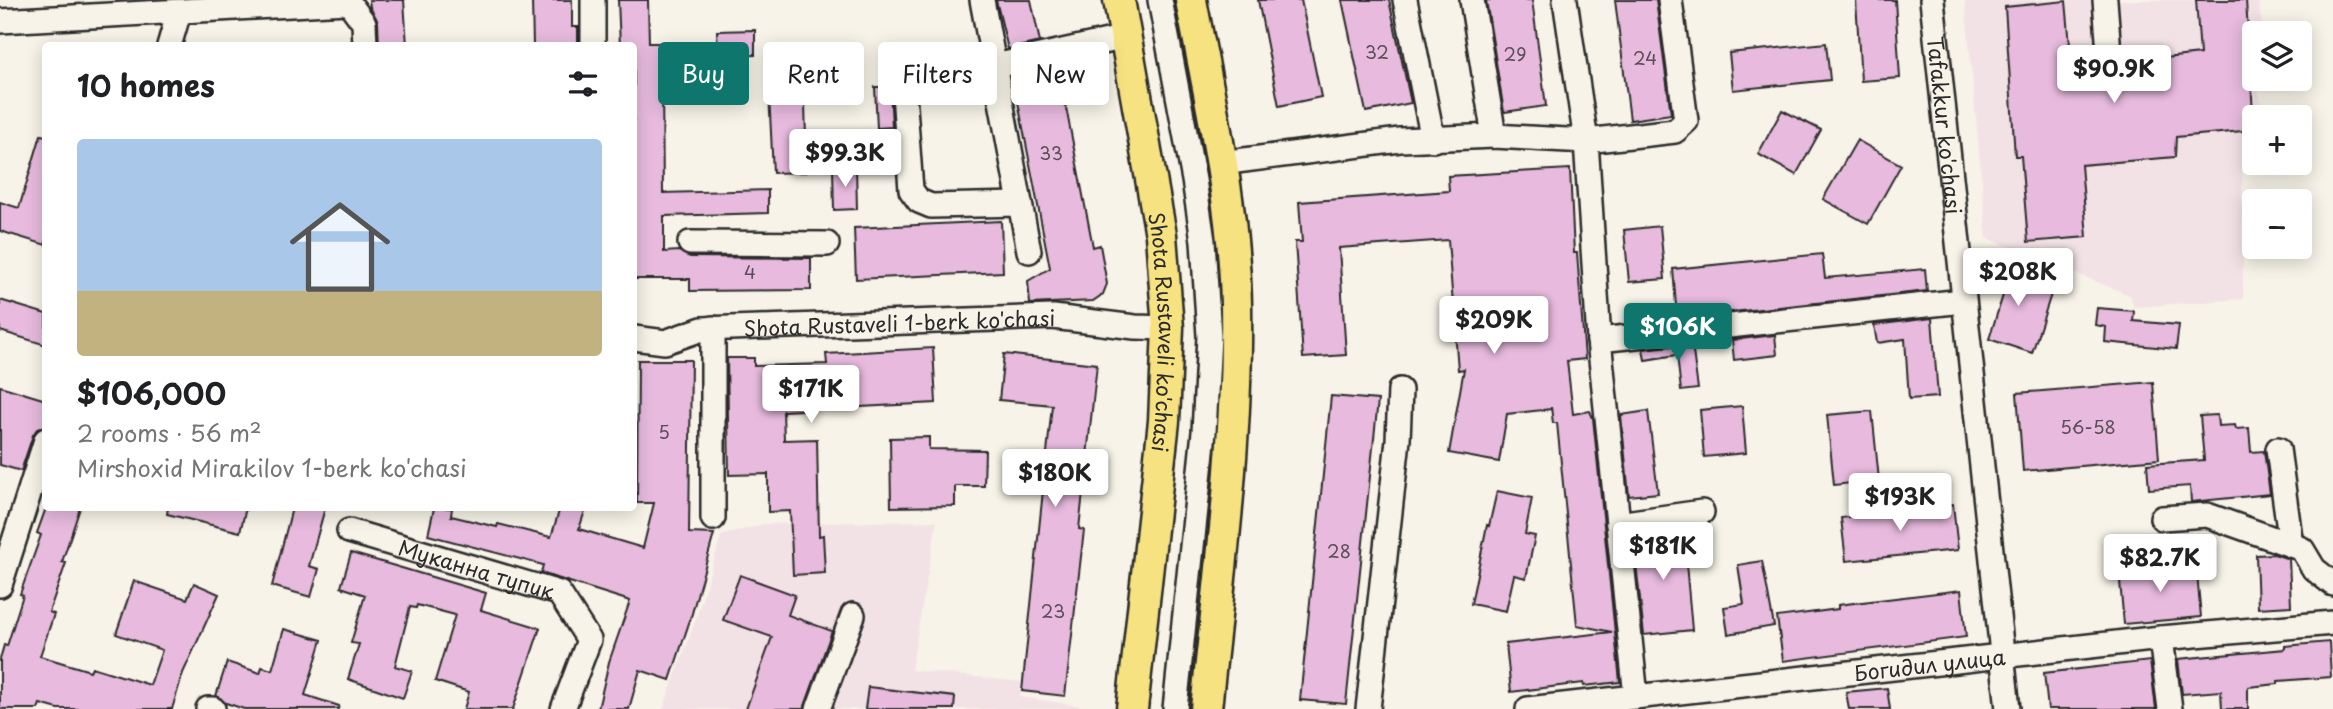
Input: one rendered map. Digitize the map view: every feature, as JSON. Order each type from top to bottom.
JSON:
[{"type":"main road","name":"Shota Rustaveli ko'chasi","points":[[1119,0],[1161,234],[1168,328],[1164,421],[1132,709]]},
{"type":"main road","points":[[1191,0],[1221,163],[1234,270],[1236,365],[1233,433],[1206,709]]},
{"type":"street","points":[[593,0],[593,42]]},
{"type":"street","points":[[982,0],[990,42]]},
{"type":"street","points":[[1147,0],[1183,184],[1195,314],[1191,426],[1161,709]]},
{"type":"street","points":[[1160,0],[1194,180],[1203,241],[1209,326],[1204,432],[1175,709]]},
{"type":"street","points":[[1405,0],[1433,140]]},
{"type":"street","points":[[1472,0],[1494,136]]},
{"type":"street","points":[[1565,0],[1586,141],[1599,340],[1636,697]]},
{"type":"street","points":[[1221,163],[1400,140],[1494,136],[1586,141],[1675,131],[1686,121],[1670,0]]},
{"type":"street","points":[[2105,0],[2109,53]]},
{"type":"street","points":[[0,21],[125,7],[179,12],[347,1],[364,23],[365,42]]},
{"type":"street","name":"Tafakkur ko'chasi","points":[[1939,1],[1963,301],[2008,709]]},
{"type":"street","points":[[170,42],[179,12]]},
{"type":"street","points":[[997,66],[1126,37]]},
{"type":"street","points":[[997,77],[1029,251]]},
{"type":"street","points":[[906,105],[911,190],[919,201],[932,206],[1020,204]]},
{"type":"street","points":[[690,243],[827,244]]},
{"type":"street","points":[[1599,340],[1963,301]]},
{"type":"street","name":"Shota Rustaveli 1-berk ko'chasi","points":[[637,338],[665,342],[702,329],[713,328],[1054,317],[1135,327],[1168,328]]},
{"type":"street","points":[[713,328],[713,518]]},
{"type":"street","points":[[1368,709],[1398,440],[1400,390]]},
{"type":"street","points":[[2278,449],[2291,545]]},
{"type":"street","points":[[0,585],[42,453]]},
{"type":"street","points":[[1618,524],[1702,512]]},
{"type":"street","points":[[2162,518],[2207,515],[2302,549],[2314,569],[2333,584]]},
{"type":"street","name":"Муканна тупик","points":[[349,531],[559,593],[589,640],[564,709]]},
{"type":"street","points":[[818,709],[853,615]]},
{"type":"street","name":"Богидил улица","points":[[1528,709],[2001,655],[2333,623]]},
{"type":"street","points":[[2161,638],[2170,709]]},
{"type":"shaded area","points":[[1965,0],[2258,0],[2261,21],[2242,21],[2242,91],[2259,91],[2261,105],[2242,105],[2243,299],[2134,307],[2130,295],[1987,238]]},
{"type":"shaded area","points":[[937,521],[911,670],[1021,682],[1020,697],[1087,707],[1086,709],[663,709],[696,619],[721,536],[764,524]]},
{"type":"building","points":[[369,0],[404,0],[407,42],[379,42],[378,22]]},
{"type":"building","points":[[532,0],[572,0],[572,27],[578,27],[578,42],[533,42]]},
{"type":"building","points":[[618,0],[648,0],[649,43],[658,43],[658,105],[662,105],[663,193],[768,190],[768,213],[664,216],[664,252],[679,251],[690,257],[811,258],[811,290],[690,291],[690,279],[637,279],[637,42],[620,42]]},
{"type":"building","points":[[996,0],[1031,0],[1040,42],[1011,42],[1011,48],[1008,49]]},
{"type":"building","points":[[1258,0],[1301,0],[1321,97],[1279,106]]},
{"type":"building","points":[[1342,0],[1389,0],[1411,103],[1366,112]]},
{"type":"building","points":[[1486,0],[1532,0],[1546,106],[1504,112]]},
{"type":"building","points":[[1615,0],[1656,0],[1671,114],[1630,120]]},
{"type":"building","points":[[1856,0],[1895,0],[1900,78],[1861,81]]},
{"type":"building","points":[[2196,0],[2246,0],[2247,21],[2242,21],[2242,91],[2252,91],[2252,105],[2242,105],[2242,131],[2176,137],[2175,157],[2081,165],[2087,237],[2028,242],[2021,156],[2015,156],[2005,7],[2066,1],[2072,67],[2101,64],[2109,67],[2119,63],[2200,54]]},
{"type":"building","points":[[755,30],[755,55],[749,55],[749,42],[717,42],[717,31]]},
{"type":"building","points":[[1826,43],[1830,80],[1733,90],[1729,53]]},
{"type":"building","points":[[875,87],[878,87],[878,105],[891,105],[892,127],[877,128]]},
{"type":"building","points":[[770,105],[805,105],[807,172],[773,173]]},
{"type":"building","points":[[1019,105],[1066,105],[1093,247],[1100,245],[1107,284],[1103,294],[1093,301],[1030,304],[1028,281],[1050,268]]},
{"type":"building","points":[[1782,110],[1821,130],[1796,175],[1758,154]]},
{"type":"building","points":[[42,135],[42,244],[0,231],[0,202],[19,208]]},
{"type":"building","points":[[1857,140],[1901,165],[1868,224],[1823,199]]},
{"type":"building","points":[[833,168],[856,168],[857,209],[834,210]]},
{"type":"building","points":[[1570,169],[1574,253],[1577,253],[1585,359],[1567,361],[1573,414],[1590,411],[1593,418],[1620,682],[1584,686],[1583,683],[1511,692],[1506,644],[1612,632],[1577,625],[1557,423],[1553,423],[1551,407],[1507,414],[1499,462],[1449,453],[1464,369],[1458,370],[1448,240],[1339,248],[1346,355],[1303,358],[1295,242],[1302,242],[1299,202],[1449,191],[1448,176]]},
{"type":"building","points":[[1001,221],[1003,272],[856,279],[854,228]]},
{"type":"building","points":[[1660,226],[1665,279],[1629,282],[1624,230]]},
{"type":"building","points":[[1822,254],[1825,278],[1925,269],[1927,291],[1677,318],[1673,269]]},
{"type":"building","points":[[1987,264],[2054,285],[2032,353],[1989,339],[2005,289],[1982,281]]},
{"type":"building","points":[[0,300],[42,313],[42,344],[0,331]]},
{"type":"building","points":[[2097,308],[2134,311],[2133,321],[2179,325],[2176,349],[2105,342],[2106,327],[2095,325]]},
{"type":"building","points":[[1932,318],[1938,397],[1909,399],[1905,339],[1877,343],[1874,325]]},
{"type":"building","points":[[1775,335],[1777,355],[1734,360],[1732,340]]},
{"type":"building","points":[[1692,344],[1698,389],[1681,391],[1677,355],[1645,360],[1643,349]]},
{"type":"building","points":[[933,348],[936,403],[783,411],[784,440],[817,439],[819,536],[823,535],[825,573],[793,575],[790,511],[768,512],[768,474],[729,475],[727,358],[754,358],[754,366],[827,364],[826,354]]},
{"type":"building","points":[[1004,354],[1097,364],[1079,529],[1084,530],[1065,696],[1022,691],[1052,405],[999,400]]},
{"type":"building","points":[[638,360],[691,360],[689,533],[714,534],[670,680],[640,670],[629,709],[598,709],[609,662],[630,601],[541,573],[543,565],[428,535],[433,511],[452,511],[451,516],[551,537],[559,511],[585,511],[579,529],[643,548],[654,503],[637,503]]},
{"type":"building","points":[[2153,382],[2159,459],[2023,471],[2017,393]]},
{"type":"building","points":[[0,386],[42,399],[42,427],[33,435],[21,471],[0,465]]},
{"type":"building","points":[[1331,396],[1378,400],[1346,704],[1300,700]]},
{"type":"building","points":[[1742,406],[1746,453],[1704,457],[1700,410]]},
{"type":"building","points":[[1648,411],[1658,493],[1629,496],[1621,415]]},
{"type":"building","points":[[1872,411],[1879,480],[1834,485],[1827,415]]},
{"type":"building","points":[[2217,415],[2218,426],[2249,428],[2251,452],[2264,451],[2270,494],[2191,502],[2190,486],[2149,489],[2147,464],[2204,460],[2200,416]]},
{"type":"building","points":[[929,437],[929,449],[985,450],[984,486],[955,486],[955,506],[891,507],[890,438]]},
{"type":"building","points":[[1497,491],[1532,498],[1525,534],[1535,536],[1526,578],[1514,575],[1506,611],[1471,604],[1487,525],[1489,526]]},
{"type":"building","points":[[1953,504],[1958,550],[1846,561],[1841,518]]},
{"type":"building","points":[[45,511],[79,511],[62,562],[66,563],[49,612],[54,614],[40,656],[90,671],[92,667],[150,685],[162,650],[116,634],[134,581],[187,599],[194,583],[219,594],[183,673],[172,709],[58,709],[40,704],[38,709],[0,709],[0,659],[4,645],[7,646],[23,595],[20,594],[41,535],[37,533]]},
{"type":"building","points":[[168,511],[245,511],[240,532],[167,514]]},
{"type":"building","points":[[291,511],[324,511],[309,566],[319,569],[311,597],[272,586]]},
{"type":"building","points":[[1683,530],[1692,630],[1644,635],[1633,536]]},
{"type":"building","points":[[351,553],[486,593],[481,610],[540,628],[513,709],[464,709],[469,692],[435,681],[455,615],[417,605],[416,608],[410,607],[395,666],[412,671],[403,698],[348,679],[359,644],[351,643],[365,595],[341,587]]},
{"type":"building","points":[[2274,554],[2289,559],[2291,606],[2258,608],[2256,555]]},
{"type":"building","points":[[1762,561],[1774,626],[1728,634],[1724,607],[1744,604],[1738,565]]},
{"type":"building","points":[[2196,563],[2201,617],[2124,624],[2119,571]]},
{"type":"building","points":[[740,575],[795,595],[788,615],[832,631],[804,709],[746,709],[772,637],[723,620]]},
{"type":"building","points":[[1961,590],[1966,637],[1783,661],[1777,617],[1838,609],[1838,605]]},
{"type":"building","points":[[284,629],[322,640],[305,695],[339,706],[338,709],[244,709],[226,703],[216,696],[227,662],[260,673],[262,667],[272,670]]},
{"type":"building","points":[[2329,642],[2331,677],[2278,681],[2278,684],[2248,687],[2248,709],[2222,709],[2221,691],[2182,694],[2178,659]]},
{"type":"building","points":[[2150,661],[2156,709],[2048,709],[2044,673]]},
{"type":"building","points":[[868,687],[955,697],[954,709],[865,709]]},
{"type":"building","points":[[1887,688],[1890,709],[1849,709],[1846,692]]}]
